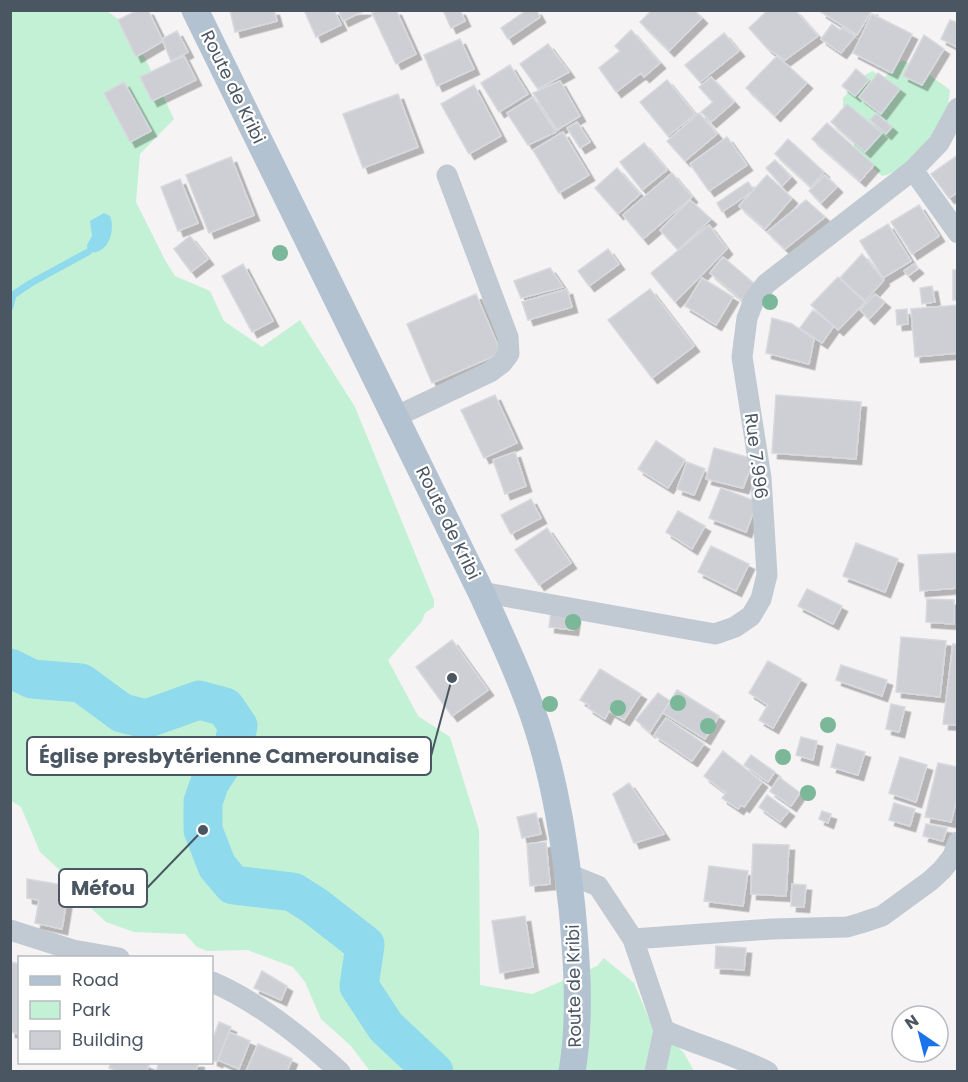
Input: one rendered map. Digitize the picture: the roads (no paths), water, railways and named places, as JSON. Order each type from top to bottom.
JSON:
[{"type":"main road","name":"Route de Kribi","points":[[195,10],[481,592],[513,662],[537,726],[556,801],[568,874],[576,953],[574,1065]]},
{"type":"street","name":"Rue 7.996","points":[[481,592],[715,634],[735,627],[751,616],[761,599],[767,575],[761,478],[742,357],[747,318],[754,300],[766,284],[913,170],[939,143],[957,108]]},
{"type":"street","points":[[913,170],[957,233]]},
{"type":"street","points":[[395,417],[490,372],[509,354],[508,337],[447,176]]},
{"type":"street","points":[[633,939],[772,929],[847,927],[861,923],[882,916],[930,881],[953,856],[957,843]]},
{"type":"street","points":[[568,874],[598,886],[633,939],[664,1030],[654,1071]]},
{"type":"street","points":[[10,930],[73,950],[112,956]]},
{"type":"street","points":[[213,982],[252,1003],[340,1071]]},
{"type":"street","points":[[664,1030],[768,1071]]},
{"type":"water","points":[[104,213],[110,216],[112,222],[109,241],[101,250],[88,252],[87,245],[92,236],[90,221]]},
{"type":"waterway","points":[[10,307],[13,295],[88,252]]},
{"type":"waterway","points":[[10,668],[32,679],[81,683],[122,713],[146,719],[199,700],[225,707],[238,726],[233,747],[210,782],[203,802],[203,830],[217,866],[233,885],[293,892],[365,945],[359,986],[386,1027],[434,1072]]},
{"type":"place","name":"Église presbytérienne Camerounaise","points":[[452,678]]},
{"type":"place","name":"Méfou","points":[[203,830]]}]
